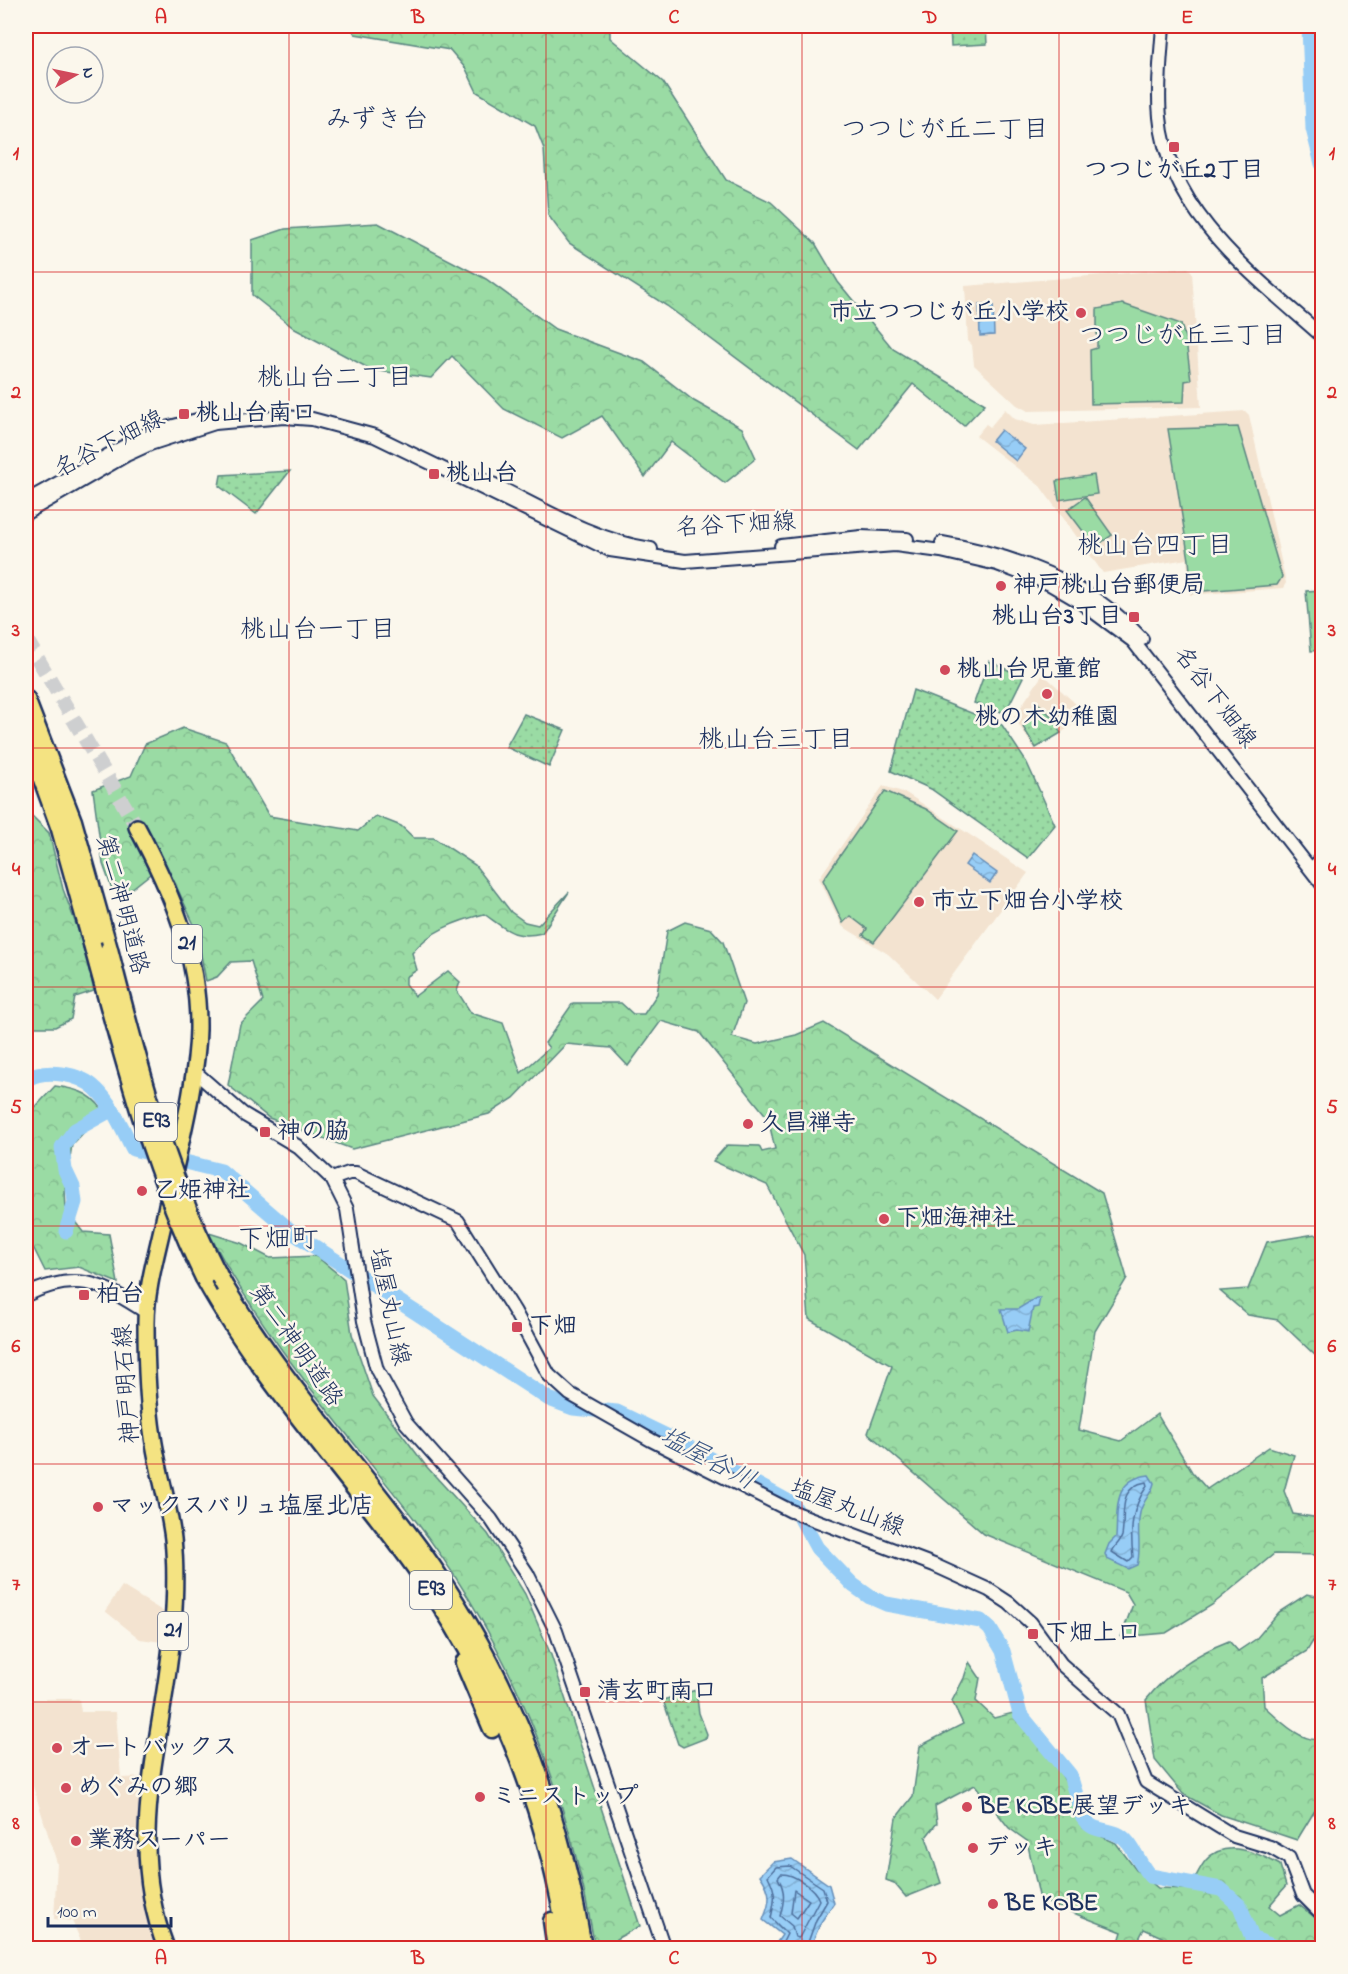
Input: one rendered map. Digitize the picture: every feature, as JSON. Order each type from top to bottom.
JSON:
[{"type":"highway","points":[[26,684],[52,751],[73,822]]},
{"type":"highway","name":"第二神明道路","points":[[26,699],[73,822],[139,1065],[168,1161],[198,1234],[225,1287],[290,1385],[425,1556],[488,1657],[529,1746],[554,1816],[572,1886],[583,1948]]},
{"type":"highway","name":"第二神明道路","points":[[26,735],[48,792],[71,866],[149,1145],[174,1211],[204,1278],[266,1376],[388,1530],[452,1623],[501,1715],[538,1814],[558,1886],[568,1948]]},
{"type":"highway","points":[[26,760],[45,799],[71,866]]},
{"type":"highway","points":[[388,1530],[451,1637],[492,1729]]},
{"type":"highway","points":[[552,1921],[556,1948]]},
{"type":"main road","name":"神戸明石線","points":[[137,827],[167,886],[189,951],[198,1010],[194,1071],[146,1312],[148,1398],[153,1440],[173,1538],[175,1584],[173,1627],[145,1841],[149,1888],[166,1948]]},
{"type":"street","points":[[1163,26],[1160,118],[1166,150],[1186,197],[1209,229],[1251,272],[1323,336]]},
{"type":"street","name":"名谷下畑線","points":[[26,501],[119,447],[158,429],[234,413],[271,410],[314,412],[380,430],[594,532],[623,544],[647,549],[694,554],[861,537],[892,537],[978,549],[1054,575],[1097,601],[1138,634],[1318,866]]},
{"type":"street","name":"名谷下畑線","points":[[26,513],[150,444],[215,423],[284,417],[312,419],[375,436],[610,550],[685,561],[895,545],[941,551],[997,564],[1060,590],[1133,641],[1318,866]]},
{"type":"street","points":[[1318,866],[1323,885]]},
{"type":"street","name":"塩屋丸山線","points":[[194,1071],[243,1114],[297,1146],[332,1179],[347,1209],[364,1321],[377,1370],[390,1398],[416,1436],[479,1505],[505,1539],[527,1573],[556,1630],[664,1948]]},
{"type":"street","name":"塩屋丸山線","points":[[332,1179],[356,1173],[458,1221],[515,1312],[549,1375],[559,1386],[606,1414],[791,1511],[934,1565],[989,1590],[1009,1603],[1031,1623],[1061,1664],[1118,1714],[1146,1782],[1225,1831],[1270,1847],[1289,1858],[1304,1895],[1323,1914]]},
{"type":"street","points":[[26,1295],[59,1282],[94,1282],[146,1312]]},
{"type":"shaded area","name":"市立つつじが丘小学校","points":[[1188,268],[1192,272],[1201,407],[1028,411],[1017,405],[974,365],[972,345],[968,341],[965,286]]},
{"type":"shaded area","points":[[1005,409],[1015,419],[1034,425],[1245,411],[1249,415],[1286,583],[1283,588],[1190,595],[1187,559],[1103,573],[1040,486],[976,436],[986,424],[990,427]]},
{"type":"shaded area","name":"桃の木幼稚園","points":[[1043,674],[1088,715],[1035,750],[1014,717]]},
{"type":"shaded area","name":"市立下畑台小学校","points":[[883,786],[906,793],[1028,873],[935,999],[888,954],[842,926],[819,878]]},
{"type":"shaded area","points":[[122,1586],[164,1612],[162,1642],[140,1639],[105,1611]]},
{"type":"shaded area","points":[[26,1699],[79,1699],[81,1712],[116,1712],[121,1778],[146,1777],[139,1854],[148,1911],[157,1942],[139,1948],[84,1948],[72,1921],[54,1919],[57,1863],[26,1764]]},
{"type":"green space","points":[[350,26],[610,26],[610,38],[663,82],[726,180],[771,202],[815,243],[838,282],[893,349],[985,404],[964,426],[913,384],[859,450],[667,306],[569,243],[548,215],[544,149],[535,126],[477,92],[466,69],[450,50],[355,34]]},
{"type":"green space","points":[[950,26],[986,26],[987,44],[951,46]]},
{"type":"green space","points":[[378,223],[486,279],[555,329],[644,362],[694,401],[742,428],[756,458],[725,483],[671,442],[645,477],[602,416],[562,438],[504,409],[452,356],[431,378],[372,370],[295,329],[252,295],[252,240],[285,229]]},
{"type":"green space","points":[[1123,304],[1181,324],[1186,341],[1191,380],[1185,381],[1184,402],[1091,404],[1090,350],[1097,348],[1097,309]]},
{"type":"green space","points":[[1238,427],[1282,577],[1277,585],[1192,592],[1168,429]]},
{"type":"green space","points":[[290,471],[256,514],[219,486],[221,475]]},
{"type":"green space","points":[[1094,475],[1097,494],[1059,500],[1056,481]]},
{"type":"green space","points":[[1085,497],[1112,535],[1095,547],[1067,510]]},
{"type":"green space","points":[[1322,590],[1322,650],[1311,651],[1306,591]]},
{"type":"green space","points":[[989,661],[1023,677],[1005,713],[974,703]]},
{"type":"green space","points":[[913,690],[1002,725],[1027,763],[1055,825],[1028,858],[931,789],[891,771]]},
{"type":"green space","points":[[1038,703],[1060,725],[1058,729],[1061,733],[1036,748],[1023,727]]},
{"type":"green space","points":[[524,714],[565,730],[549,767],[506,747]]},
{"type":"green space","points":[[183,728],[226,742],[269,816],[358,831],[376,816],[401,826],[414,838],[434,838],[475,865],[511,912],[525,922],[538,925],[569,892],[542,933],[517,934],[484,914],[444,928],[419,945],[412,953],[417,970],[406,977],[406,984],[415,996],[448,971],[460,982],[457,991],[471,1013],[503,1023],[521,1073],[549,1048],[545,1043],[573,1003],[621,1003],[633,1014],[644,1014],[657,994],[667,931],[685,922],[711,929],[723,942],[744,1003],[732,1037],[757,1044],[796,1035],[824,1023],[1102,1193],[1127,1278],[1095,1331],[1079,1430],[1121,1441],[1157,1414],[1192,1472],[1207,1489],[1269,1447],[1294,1455],[1284,1491],[1293,1514],[1320,1518],[1322,1521],[1322,1550],[1318,1555],[1274,1554],[1212,1605],[1166,1633],[1121,1637],[1133,1604],[1126,1592],[984,1534],[868,1433],[892,1366],[809,1319],[804,1255],[767,1185],[713,1161],[727,1145],[759,1146],[762,1152],[775,1149],[768,1118],[699,1032],[661,1021],[628,1066],[611,1048],[566,1044],[514,1098],[489,1114],[352,1149],[269,1118],[228,1085],[240,1024],[263,1001],[251,961],[231,962],[217,977],[206,981],[196,929],[171,875],[154,871],[130,890],[112,889],[103,864],[93,790],[131,776],[145,744]]},
{"type":"green space","points":[[885,791],[926,809],[958,831],[874,942],[863,935],[867,929],[850,916],[843,923],[823,880]]},
{"type":"green space","points":[[26,816],[32,816],[49,833],[63,889],[84,946],[94,991],[75,997],[71,1019],[55,1027],[26,1027]]},
{"type":"green space","points":[[55,1086],[86,1094],[98,1104],[107,1118],[87,1129],[72,1145],[65,1190],[66,1210],[83,1232],[109,1234],[118,1283],[79,1267],[45,1271],[34,1249],[26,1248],[26,1117]]},
{"type":"green space","points":[[209,1233],[241,1243],[270,1258],[316,1256],[344,1279],[352,1334],[373,1396],[426,1466],[488,1534],[525,1594],[551,1655],[640,1926],[616,1939],[614,1948],[595,1948],[584,1890],[552,1776],[506,1667],[478,1615],[447,1564],[412,1516],[278,1344],[230,1271]]},
{"type":"green space","points":[[1315,1234],[1322,1239],[1322,1358],[1318,1358],[1278,1320],[1248,1315],[1220,1291],[1248,1289],[1267,1242]]},
{"type":"green space","points":[[1307,1594],[1322,1597],[1322,1626],[1307,1651],[1262,1678],[1264,1706],[1283,1723],[1306,1738],[1322,1739],[1322,1804],[1317,1807],[1297,1840],[1221,1815],[1183,1794],[1155,1760],[1146,1700],[1173,1672],[1205,1652],[1229,1641],[1238,1651],[1256,1639],[1279,1612]]},
{"type":"green space","points":[[969,1662],[980,1678],[976,1701],[994,1718],[1013,1713],[1054,1761],[1071,1792],[1083,1828],[1116,1843],[1136,1870],[1158,1888],[1189,1889],[1206,1860],[1214,1853],[1223,1850],[1252,1852],[1272,1860],[1280,1865],[1286,1886],[1269,1906],[1280,1915],[1299,1905],[1322,1923],[1322,1948],[1186,1948],[1144,1929],[1134,1948],[1117,1948],[1122,1932],[1040,1900],[1027,1841],[1009,1828],[975,1785],[935,1806],[937,1823],[926,1837],[941,1883],[906,1897],[894,1883],[886,1880],[896,1818],[913,1796],[920,1746],[963,1724],[952,1701],[964,1678]]},
{"type":"green space","points":[[696,1690],[699,1713],[707,1734],[706,1738],[683,1747],[678,1744],[663,1700]]},
{"type":"water","points":[[979,305],[993,305],[994,335],[980,336]]},
{"type":"water","points":[[1001,430],[1025,449],[1016,461],[992,441]]},
{"type":"water","points":[[972,855],[997,873],[990,883],[965,865]]},
{"type":"water","points":[[1040,1298],[1038,1307],[1033,1308],[1028,1332],[1017,1330],[1008,1332],[1001,1309],[1018,1309]]},
{"type":"water","points":[[1149,1475],[1154,1483],[1140,1513],[1137,1565],[1128,1569],[1107,1559],[1105,1554],[1109,1544],[1116,1537],[1119,1497],[1123,1489],[1137,1478]]},
{"type":"water","points":[[792,1859],[829,1885],[834,1903],[821,1922],[811,1946],[814,1948],[773,1948],[782,1935],[763,1920],[769,1897],[767,1887],[760,1875],[773,1862]]},
{"type":"waterway","points":[[1309,26],[1313,129],[1322,164]]},
{"type":"waterway","name":"塩屋谷川","points":[[26,1080],[52,1073],[81,1079],[96,1089],[107,1102],[133,1149],[221,1171],[292,1232],[549,1399],[573,1408],[617,1412],[679,1442],[793,1504],[817,1548],[853,1585],[870,1597],[886,1604],[981,1621],[990,1629],[1003,1651],[1020,1714],[1070,1775],[1083,1818],[1094,1828],[1123,1837],[1150,1876],[1221,1889],[1240,1906],[1252,1938],[1277,1948]]},
{"type":"waterway","points":[[66,1231],[75,1202],[73,1187],[65,1170],[62,1147],[75,1130],[111,1110]]},
{"type":"tunnel","points":[[26,639],[137,827]]},
{"type":"place","name":"つつじが丘2丁目","points":[[1174,147]]},
{"type":"place","name":"市立つつじが丘小学校","points":[[1081,313]]},
{"type":"place","name":"桃山台南口","points":[[184,414]]},
{"type":"place","name":"桃山台","points":[[434,474]]},
{"type":"place","name":"神戸桃山台郵便局","points":[[1001,586]]},
{"type":"place","name":"桃山台3丁目","points":[[1134,617]]},
{"type":"place","name":"桃山台児童館","points":[[945,670]]},
{"type":"place","name":"桃の木幼稚園","points":[[1047,694]]},
{"type":"place","name":"市立下畑台小学校","points":[[919,902]]},
{"type":"place","name":"久昌禅寺","points":[[748,1124]]},
{"type":"place","name":"神の脇","points":[[265,1132]]},
{"type":"place","name":"乙姫神社","points":[[142,1191]]},
{"type":"place","name":"下畑海神社","points":[[884,1219]]},
{"type":"place","name":"柏台","points":[[84,1295]]},
{"type":"place","name":"下畑","points":[[517,1327]]},
{"type":"place","name":"マックスバリュ塩屋北店","points":[[98,1507]]},
{"type":"place","name":"下畑上口","points":[[1033,1634]]},
{"type":"place","name":"清玄町南口","points":[[585,1692]]},
{"type":"place","name":"オートバックス","points":[[57,1748]]},
{"type":"place","name":"めぐみの郷","points":[[66,1788]]},
{"type":"place","name":"ミニストップ","points":[[480,1797]]},
{"type":"place","name":"BE KOBE展望デッキ","points":[[967,1807]]},
{"type":"place","name":"業務スーパー","points":[[76,1841]]},
{"type":"place","name":"デッキ","points":[[973,1848]]},
{"type":"place","name":"BE KOBE","points":[[993,1904]]},
{"type":"district","name":"みずき台","points":[[377,121]]},
{"type":"district","name":"つつじが丘二丁目","points":[[945,131]]},
{"type":"district","name":"つつじが丘三丁目","points":[[1183,337]]},
{"type":"district","name":"桃山台二丁目","points":[[335,379]]},
{"type":"district","name":"桃山台四丁目","points":[[1155,547]]},
{"type":"district","name":"桃山台一丁目","points":[[318,631]]},
{"type":"district","name":"桃山台三丁目","points":[[776,741]]},
{"type":"district","name":"下畑町","points":[[278,1240]]}]
